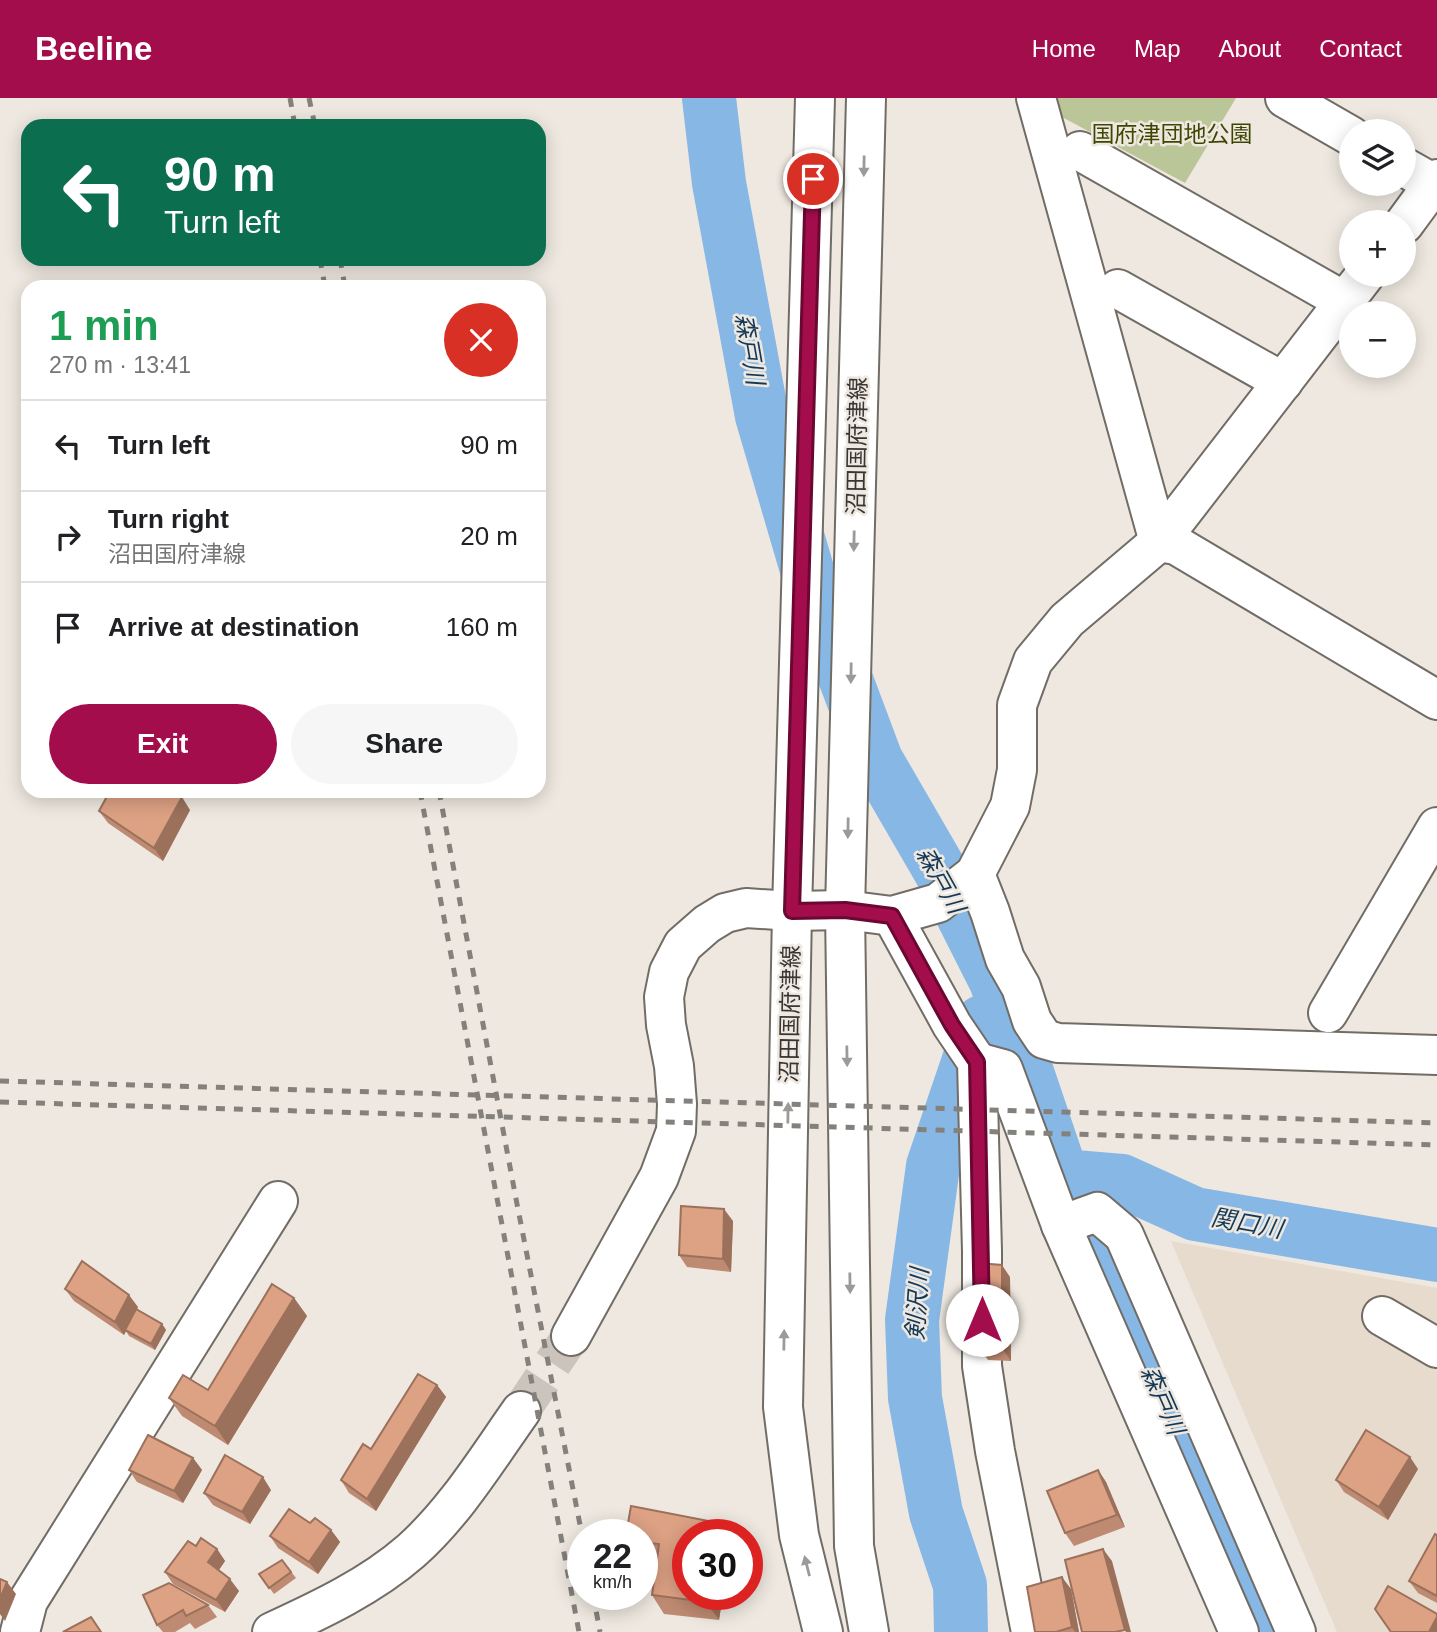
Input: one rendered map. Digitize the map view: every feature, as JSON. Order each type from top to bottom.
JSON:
[{"type":"street","name":"沼田国府津線","points":[[815,98],[792,911],[783,1407],[799,1535],[823,1632]]},
{"type":"street","name":"沼田国府津線","points":[[866,98],[845,910],[854,1546],[869,1632]]},
{"type":"street","points":[[1036,98],[1159,542]]},
{"type":"street","points":[[1285,98],[1339,129]]},
{"type":"street","points":[[571,1336],[659,1177],[676,1131],[674,1066],[666,1026],[664,997],[675,957],[694,934],[725,913],[746,908],[845,910],[892,916],[938,903],[975,874],[1010,806],[1017,770],[1017,705],[1033,661],[1067,620],[1159,542],[1355,288],[1080,151]]},
{"type":"street","points":[[1410,210],[1425,177]]},
{"type":"street","points":[[1118,289],[1283,382]]},
{"type":"street","points":[[1159,542],[1176,545],[1437,700]]},
{"type":"street","points":[[1328,1013],[1437,827]]},
{"type":"street","points":[[975,874],[1005,959],[1021,988],[1032,1021],[1044,1039],[1058,1043],[1437,1055]]},
{"type":"street","points":[[892,916],[952,1025],[977,1062],[982,1366],[995,1451],[1031,1632]]},
{"type":"street","points":[[977,1062],[1003,1069],[1061,1225],[1239,1632]]},
{"type":"street","points":[[20,1632],[28,1601],[278,1201]]},
{"type":"street","points":[[1061,1225],[1097,1212],[1124,1235],[1296,1632]]},
{"type":"street","points":[[1382,1316],[1437,1349]]},
{"type":"street","points":[[272,1632],[324,1607],[411,1551],[453,1507],[521,1411]]},
{"type":"shaded area","points":[[1171,1241],[1437,1288],[1437,1632],[1337,1632]]},
{"type":"green space","name":"国府津団地公園","points":[[1055,98],[1236,98],[1185,183],[1062,117]]},
{"type":"building","points":[[106,798],[181,798],[154,848],[99,811]]},
{"type":"building","points":[[681,1206],[724,1209],[723,1259],[679,1255]]},
{"type":"building","points":[[82,1261],[129,1295],[115,1322],[65,1289]]},
{"type":"building","points":[[978,1263],[1002,1265],[1002,1348],[979,1348]]},
{"type":"building","points":[[272,1284],[294,1298],[215,1426],[169,1398],[183,1375],[208,1390]]},
{"type":"building","points":[[136,1309],[162,1324],[151,1344],[125,1330]]},
{"type":"building","points":[[418,1374],[437,1385],[367,1499],[341,1480],[363,1444],[371,1449]]},
{"type":"building","points":[[1366,1430],[1410,1457],[1379,1507],[1336,1480]]},
{"type":"building","points":[[148,1435],[193,1458],[174,1491],[129,1470]]},
{"type":"building","points":[[225,1455],[263,1477],[242,1512],[204,1493]]},
{"type":"building","points":[[1098,1470],[1117,1515],[1065,1533],[1047,1491]]},
{"type":"building","points":[[631,1506],[698,1519],[672,1519],[672,1598],[658,1596],[658,1519],[629,1519]]},
{"type":"building","points":[[289,1509],[310,1523],[315,1518],[331,1530],[309,1562],[270,1536]]},
{"type":"building","points":[[1435,1534],[1437,1535],[1437,1596],[1409,1581]]},
{"type":"building","points":[[201,1538],[217,1549],[208,1562],[230,1579],[216,1600],[165,1572],[188,1541],[196,1546]]},
{"type":"building","points":[[1103,1549],[1125,1630],[1082,1632],[1065,1560]]},
{"type":"building","points":[[282,1560],[291,1572],[269,1588],[259,1574]]},
{"type":"building","points":[[1062,1577],[1072,1627],[1056,1632],[1035,1632],[1027,1587]]},
{"type":"building","points":[[0,1579],[7,1582],[0,1599]]},
{"type":"building","points":[[169,1583],[208,1605],[186,1616],[183,1610],[157,1625],[143,1595]]},
{"type":"building","points":[[1388,1586],[1437,1614],[1429,1632],[1391,1632],[1375,1609]]},
{"type":"building","points":[[91,1617],[101,1632],[63,1632]]},
{"type":"waterway","name":"森戸川","points":[[709,98],[719,183],[762,416],[815,597],[876,760],[941,872],[996,981],[1062,1176],[1268,1632]]},
{"type":"waterway","name":"剣沢川","points":[[961,1632],[960,1585],[936,1513],[915,1398],[912,1320],[933,1166],[982,1022]]},
{"type":"waterway","name":"関口川","points":[[1062,1176],[1122,1181],[1195,1214],[1437,1255]]},
{"type":"tunnel","points":[[521,1411],[571,1336]]},
{"type":"railway","points":[[290,98],[294,119]]},
{"type":"railway","points":[[309,98],[314,119]]},
{"type":"railway","points":[[321,266],[324,280]]},
{"type":"railway","points":[[341,266],[344,280]]},
{"type":"railway","points":[[421,798],[579,1632]]},
{"type":"railway","points":[[440,798],[579,1519]]},
{"type":"railway","points":[[0,1081],[1437,1123]]},
{"type":"railway","points":[[0,1102],[1437,1145]]},
{"type":"railway","points":[[596,1610],[600,1632]]},
{"type":"route","points":[[813,179],[792,911],[845,910],[892,916],[952,1025],[977,1062],[982,1320]]}]
